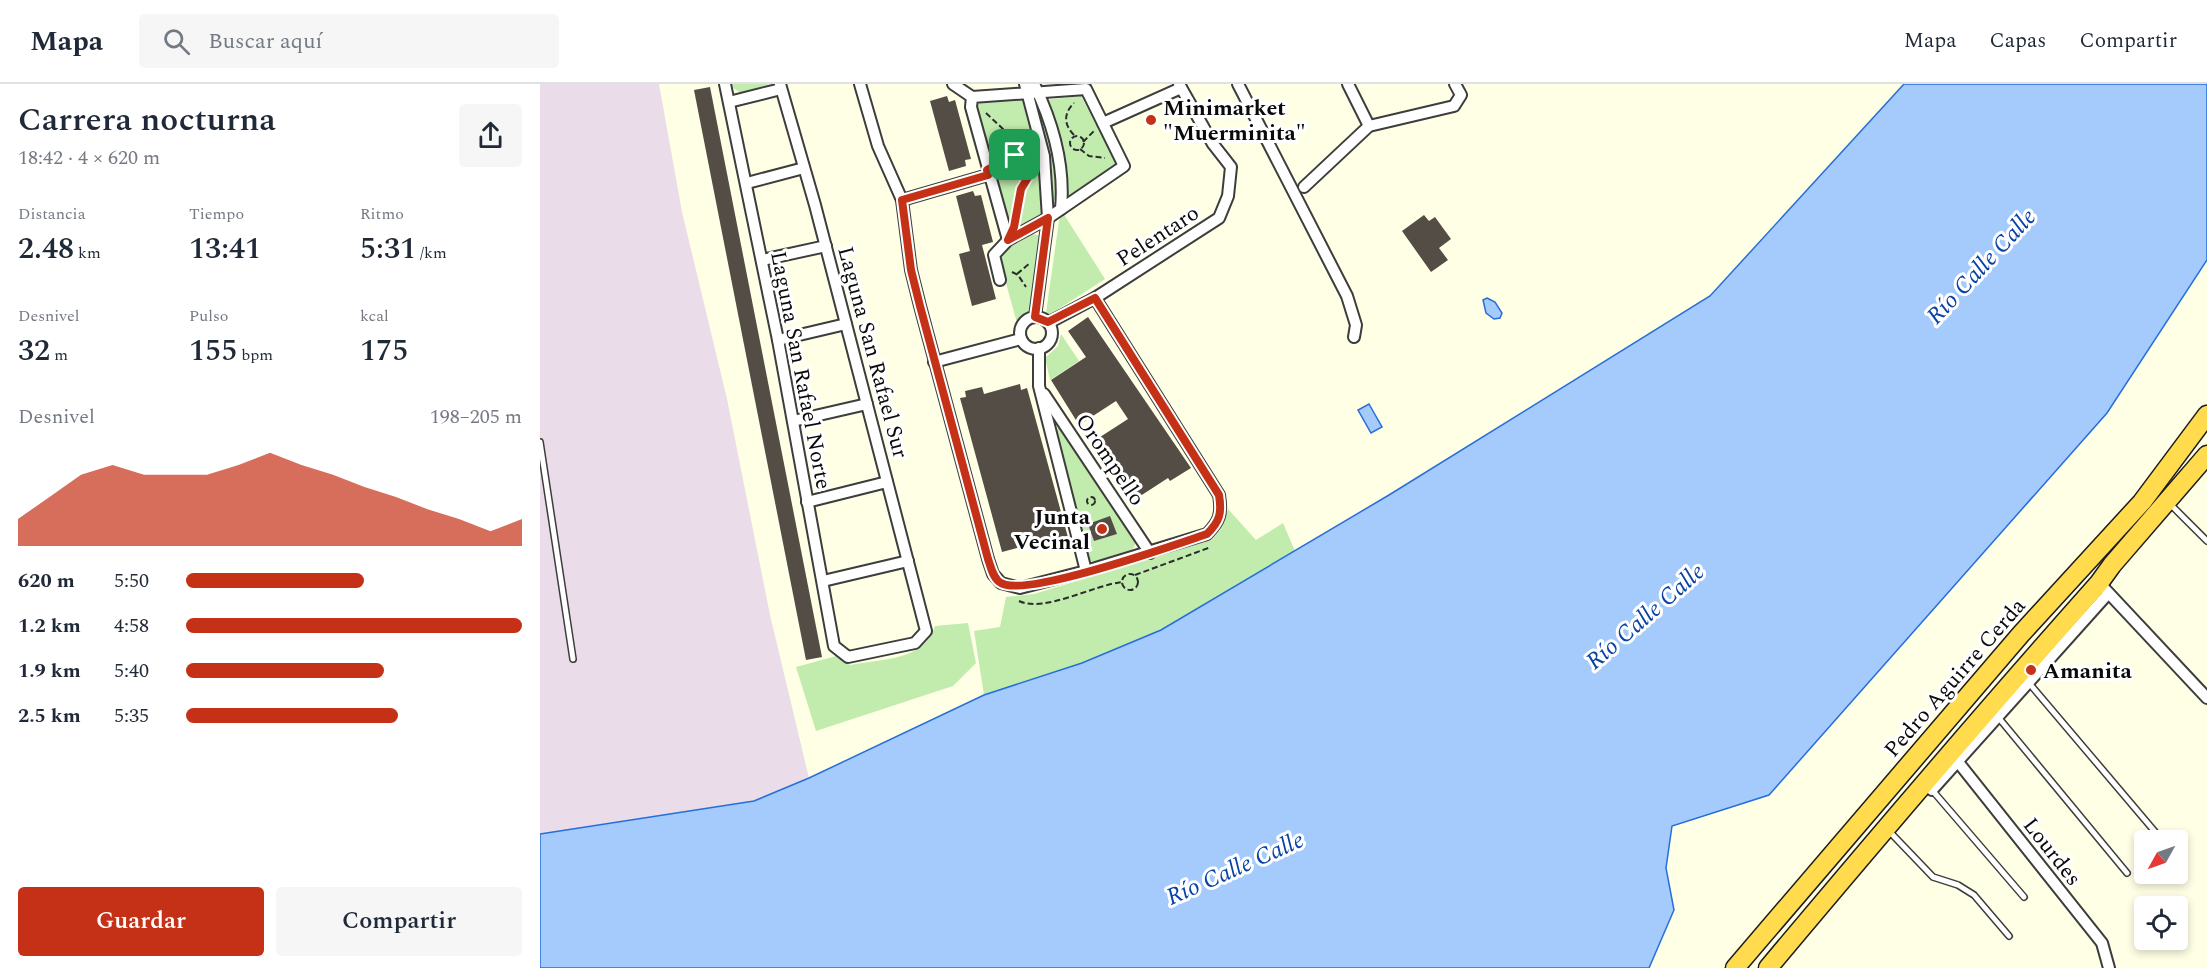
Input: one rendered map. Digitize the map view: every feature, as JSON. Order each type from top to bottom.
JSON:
[{"type":"highway","name":"Pedro Aguirre Cerda","points":[[1735,968],[2021,634],[2142,502],[2207,415]]},
{"type":"highway","name":"Pedro Aguirre Cerda","points":[[1768,968],[1886,828],[1928,786],[1967,736],[2102,590],[2112,564],[2206,456]]},
{"type":"highway","points":[[2081,570],[2102,590]]},
{"type":"street","name":"Laguna San Rafael Norte","points":[[725,84],[778,340],[834,646],[848,657]]},
{"type":"street","points":[[860,84],[878,146],[902,200],[911,270],[934,362],[988,559],[993,574],[1001,583],[1020,588],[1086,571],[1207,534],[1218,523],[1221,510],[1219,495],[1095,298]]},
{"type":"street","points":[[952,84],[972,97],[1031,88],[1086,89],[1124,166],[1048,218],[1008,240],[994,255],[999,276]]},
{"type":"street","points":[[1239,84],[1347,296],[1356,324],[1354,337]]},
{"type":"street","points":[[1348,84],[1369,126]]},
{"type":"street","points":[[1304,187],[1369,126],[1454,106],[1461,94],[1455,84]]},
{"type":"street","points":[[1103,123],[1180,86]]},
{"type":"street","name":"Pelentaro","points":[[1048,322],[1095,298],[1219,218],[1228,195],[1231,167],[1213,144],[1180,86]]},
{"type":"street","points":[[729,102],[781,87]]},
{"type":"street","name":"Laguna San Rafael Sur","points":[[781,87],[826,246],[927,631],[915,643],[848,657]]},
{"type":"street","points":[[1031,88],[1059,157],[1060,209]]},
{"type":"street","points":[[1031,88],[1044,156],[1048,218],[1035,317]]},
{"type":"street","points":[[972,97],[971,106],[987,173],[1008,240]]},
{"type":"street","points":[[747,183],[804,168]]},
{"type":"street","points":[[902,200],[987,173]]},
{"type":"street","points":[[762,260],[826,246]]},
{"type":"street","points":[[1039,348],[1028,346],[1021,339],[1022,324],[1035,317],[1048,322]]},
{"type":"street","name":"Orompello","points":[[1048,322],[1051,336],[1047,344],[1039,348],[1039,386],[1086,571]]},
{"type":"street","points":[[778,340],[846,324]]},
{"type":"street","points":[[934,362],[1021,339]]},
{"type":"street","name":"Orompello","points":[[1039,386],[1150,553]]},
{"type":"street","points":[[793,421],[867,404]]},
{"type":"street","points":[[807,502],[887,482]]},
{"type":"street","points":[[823,580],[908,561]]},
{"type":"street","points":[[1928,786],[1958,762],[2028,682],[2102,590],[2207,698]]},
{"type":"street","name":"Lourdes","points":[[1958,762],[2102,943],[2109,968]]},
{"type":"lane","points":[[540,442],[573,659]]},
{"type":"lane","points":[[2168,502],[2207,541]]},
{"type":"lane","points":[[2028,682],[2154,830]]},
{"type":"lane","points":[[1997,717],[2127,873]]},
{"type":"lane","points":[[1928,786],[2024,897]]},
{"type":"lane","points":[[1886,828],[1933,877],[1958,885],[1974,895],[2008,936]]},
{"type":"path","points":[[1074,135],[1066,125],[1066,113],[1086,89]]},
{"type":"path","points":[[972,97],[1018,144],[1026,144],[1030,148],[1027,158],[1030,174],[1021,189],[1014,227],[1008,240]]},
{"type":"path","points":[[1080,149],[1083,140],[1077,136],[1072,138],[1071,147],[1074,150],[1080,149],[1089,156],[1122,160]]},
{"type":"path","points":[[1015,155],[1014,150],[1018,144]]},
{"type":"path","points":[[987,173],[1015,155]]},
{"type":"path","points":[[1015,155],[1022,159],[1027,158]]},
{"type":"path","points":[[1017,274],[1027,262],[1035,264]]},
{"type":"path","points":[[999,276],[1009,271],[1017,274],[1026,287],[1031,289]]},
{"type":"path","points":[[1130,574],[1135,575],[1138,582],[1135,589],[1130,590],[1122,582],[1125,576],[1130,574]]},
{"type":"path","points":[[1001,583],[1009,597],[1023,603],[1038,604],[1098,586],[1122,582]]},
{"type":"shaded area","points":[[540,84],[659,84],[682,212],[727,399],[770,615],[809,778],[754,801],[540,834]]},
{"type":"green space","points":[[732,84],[770,84],[741,93],[733,88]]},
{"type":"green space","points":[[1036,96],[1056,162],[1057,200],[1052,200],[1049,152],[1033,97]]},
{"type":"green space","points":[[1081,96],[1117,165],[1065,199],[1044,100]]},
{"type":"green space","points":[[1023,97],[1038,154],[1043,214],[1010,234],[977,109],[978,100]]},
{"type":"green space","points":[[1063,213],[1105,279],[1049,315],[1046,313],[1059,221]]},
{"type":"green space","points":[[1033,234],[1041,236],[1030,312],[1017,323],[999,258],[1000,253]]},
{"type":"green space","points":[[1061,334],[1079,361],[1050,380],[1045,358],[1058,346]]},
{"type":"green space","points":[[1058,428],[1062,429],[1137,540],[1133,549],[1093,562],[1087,559],[1055,431]]},
{"type":"green space","points":[[1228,509],[1256,540],[1283,523],[1295,551],[1161,630],[1082,663],[984,695],[974,631],[1000,627],[1006,597],[1034,594],[1212,540],[1221,529]]},
{"type":"green space","points":[[968,623],[976,663],[953,686],[816,731],[796,667],[836,656],[850,665],[900,656],[922,646],[930,637],[935,626]]},
{"type":"water","name":"Río Calle Calle","points":[[1904,84],[2207,84],[2207,260],[2107,413],[1769,795],[1672,826],[1666,868],[1674,910],[1649,968],[540,968],[540,834],[754,801],[809,778],[984,695],[1082,663],[1161,630],[1389,495],[1710,296]]},
{"type":"water","points":[[1487,298],[1495,302],[1502,313],[1500,318],[1494,319],[1486,313],[1483,300]]},
{"type":"water","points":[[1369,404],[1382,427],[1371,433],[1358,410]]},
{"type":"building","points":[[710,87],[822,657],[806,660],[694,90]]},
{"type":"building","points":[[947,96],[949,102],[955,100],[971,159],[965,160],[966,166],[949,171],[930,101]]},
{"type":"building","points":[[973,191],[975,196],[981,195],[993,242],[982,245],[996,299],[972,306],[959,254],[970,251],[956,196]]},
{"type":"building","points":[[1424,215],[1429,221],[1435,217],[1451,239],[1439,248],[1448,260],[1431,272],[1402,231]]},
{"type":"building","points":[[1088,317],[1191,468],[1170,481],[1168,478],[1131,502],[1095,448],[1100,444],[1097,439],[1128,419],[1116,401],[1079,425],[1051,380],[1086,357],[1068,331]]},
{"type":"building","points":[[1020,384],[1021,390],[1027,388],[1069,541],[1045,548],[1043,541],[1002,552],[960,398],[966,397],[965,391],[982,387],[984,394]]},
{"type":"building","name":"Junta Vecinal","points":[[1110,516],[1117,534],[1094,541],[1088,524]]},
{"type":"place","name":"Minimarket \"Muerminita\"","points":[[1151,120]]},
{"type":"place","name":"Junta Vecinal","points":[[1102,529]]},
{"type":"place","name":"Amanita","points":[[2031,670]]},
{"type":"route","points":[[1015,155],[1019,159],[1027,158],[1030,174],[1021,189],[1014,227],[1008,240],[1048,218],[1035,317],[1048,322],[1055,320],[1095,298],[1219,495],[1221,510],[1218,523],[1207,534],[1150,553],[1020,588],[1001,583],[993,574],[988,559],[911,270],[902,200],[988,175],[987,170],[1015,155]]}]
